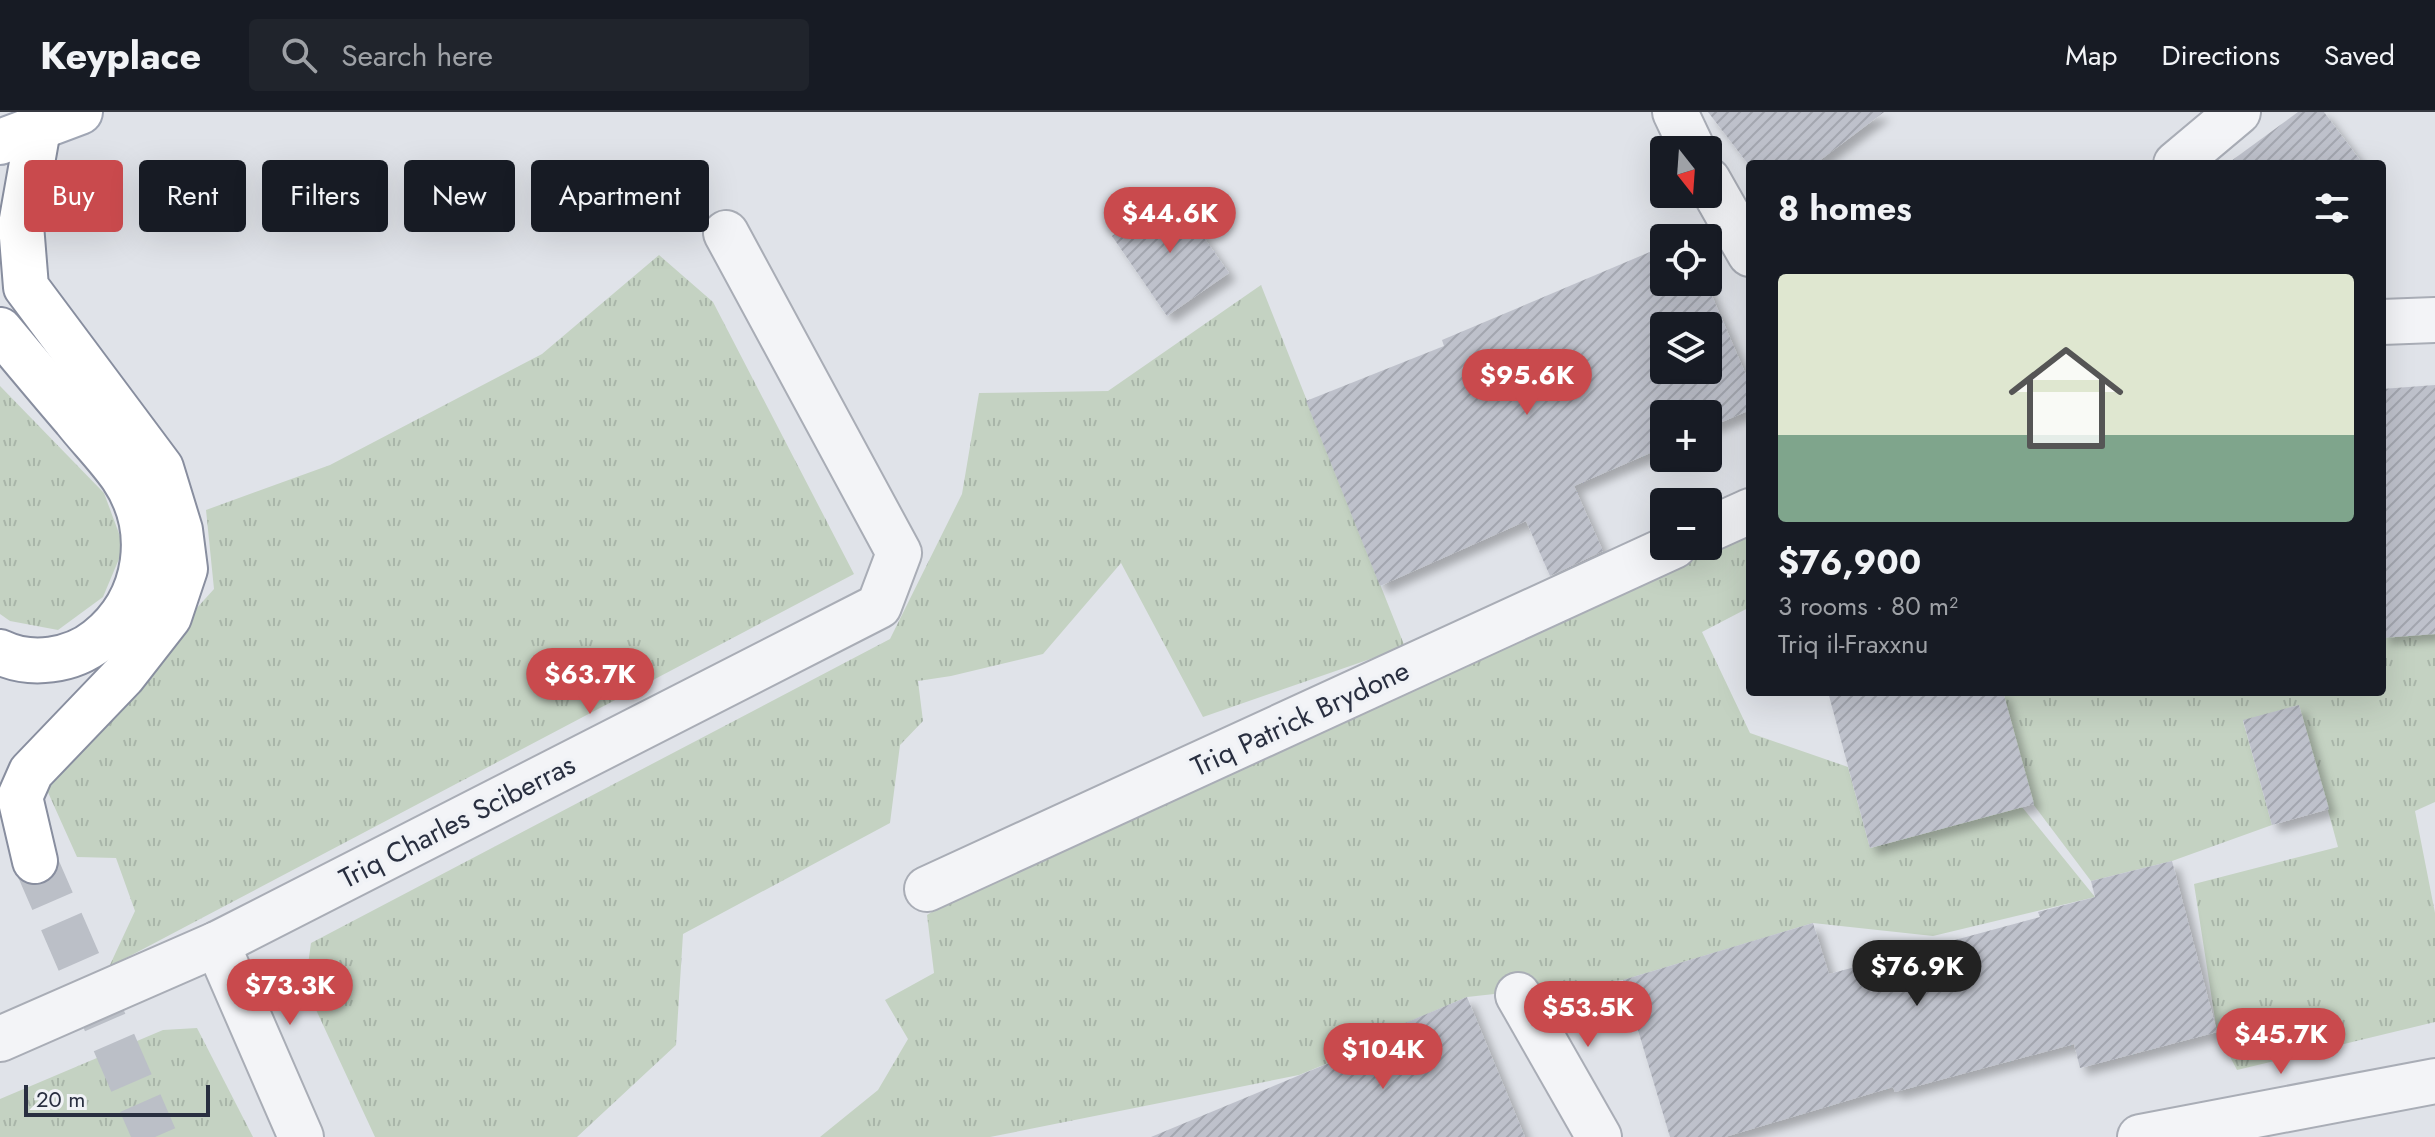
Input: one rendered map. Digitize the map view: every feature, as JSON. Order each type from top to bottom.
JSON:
[{"type":"main road","points":[[0,795],[35,861],[20,797],[31,772],[123,676],[169,617],[185,569],[180,530],[161,468],[26,287],[19,135],[80,112]]},
{"type":"main road","points":[[0,330],[122,476],[141,516],[144,555],[143,573],[135,594],[113,627],[97,641],[81,650],[49,660],[7,656],[0,652]]},
{"type":"street","points":[[1675,112],[1686,136]]},
{"type":"street","points":[[2181,160],[2238,112]]},
{"type":"street","points":[[1722,205],[1746,247]]},
{"type":"street","name":"Triq Charles Sciberras","points":[[0,1039],[217,944],[879,606],[899,553],[726,233]]},
{"type":"street","points":[[2386,322],[2435,320]]},
{"type":"street","points":[[1722,524],[1746,513]]},
{"type":"street","name":"Triq Patrick Brydone","points":[[927,889],[1650,557]]},
{"type":"street","points":[[217,944],[301,1137]]},
{"type":"street","points":[[1518,995],[1599,1137]]},
{"type":"street","points":[[2140,1137],[2435,1081]]},
{"type":"green space","points":[[659,255],[713,302],[854,574],[109,967],[135,911],[116,858],[77,857],[42,779],[214,589],[206,510],[330,465],[542,354]]},
{"type":"green space","points":[[1261,285],[1405,647],[1203,717],[1121,563],[1043,654],[918,681],[923,721],[900,745],[890,823],[683,934],[676,1045],[577,1137],[375,1137],[305,986],[311,943],[890,639],[962,494],[979,393],[1108,391]]},
{"type":"green space","points":[[0,386],[104,493],[124,547],[103,597],[58,630],[10,621],[0,614]]},
{"type":"green space","points":[[1746,533],[1746,609],[1702,632],[1750,733],[1848,767],[1870,848],[2022,807],[2095,897],[1933,936],[1813,923],[1623,980],[1467,997],[1380,1034],[1382,1041],[1299,1075],[990,1137],[820,1137],[878,1090],[908,1039],[885,1000],[934,973],[927,915],[957,896],[1684,560],[1722,560],[1722,543]]},
{"type":"green space","points":[[2435,633],[2435,802],[2415,811],[2435,913],[2435,1022],[2237,1070],[2217,1032],[2194,884],[2338,847],[2299,705],[2243,721],[2272,825],[2172,861],[2091,881],[2033,804],[2004,696],[2386,696],[2386,636]]},
{"type":"green space","points":[[197,1028],[253,1137],[0,1137],[0,1099],[163,1030]]},
{"type":"building","points":[[1708,112],[1884,112],[1820,160],[1746,161]]},
{"type":"building","points":[[2298,112],[2324,112],[2360,160],[2232,160]]},
{"type":"building","points":[[1173,194],[1229,273],[1167,316],[1112,236]]},
{"type":"building","points":[[1650,252],[1650,296],[1712,296],[1719,312],[1650,312],[1650,384],[1722,384],[1722,319],[1746,375],[1746,412],[1722,422],[1722,400],[1650,400],[1650,453],[1574,486],[1603,551],[1550,576],[1526,521],[1380,586],[1306,401],[1444,346],[1442,340]]},
{"type":"building","points":[[2435,385],[2435,634],[2386,638],[2386,389]]},
{"type":"building","points":[[1829,696],[2004,696],[2034,804],[1870,848]]},
{"type":"building","points":[[2299,705],[2329,809],[2272,825],[2243,720]]},
{"type":"building","points":[[2172,861],[2217,1032],[2080,1068],[2074,1044],[1895,1092],[1893,1087],[1725,1137],[1670,1137],[1623,980],[1813,923],[1829,974],[2040,917],[2038,912],[2095,897],[2091,881]]},
{"type":"building","points":[[1467,997],[1525,1137],[1151,1137],[1382,1041],[1379,1034]]},
{"type":"tunnel","points":[[35,861],[155,1137]]}]
